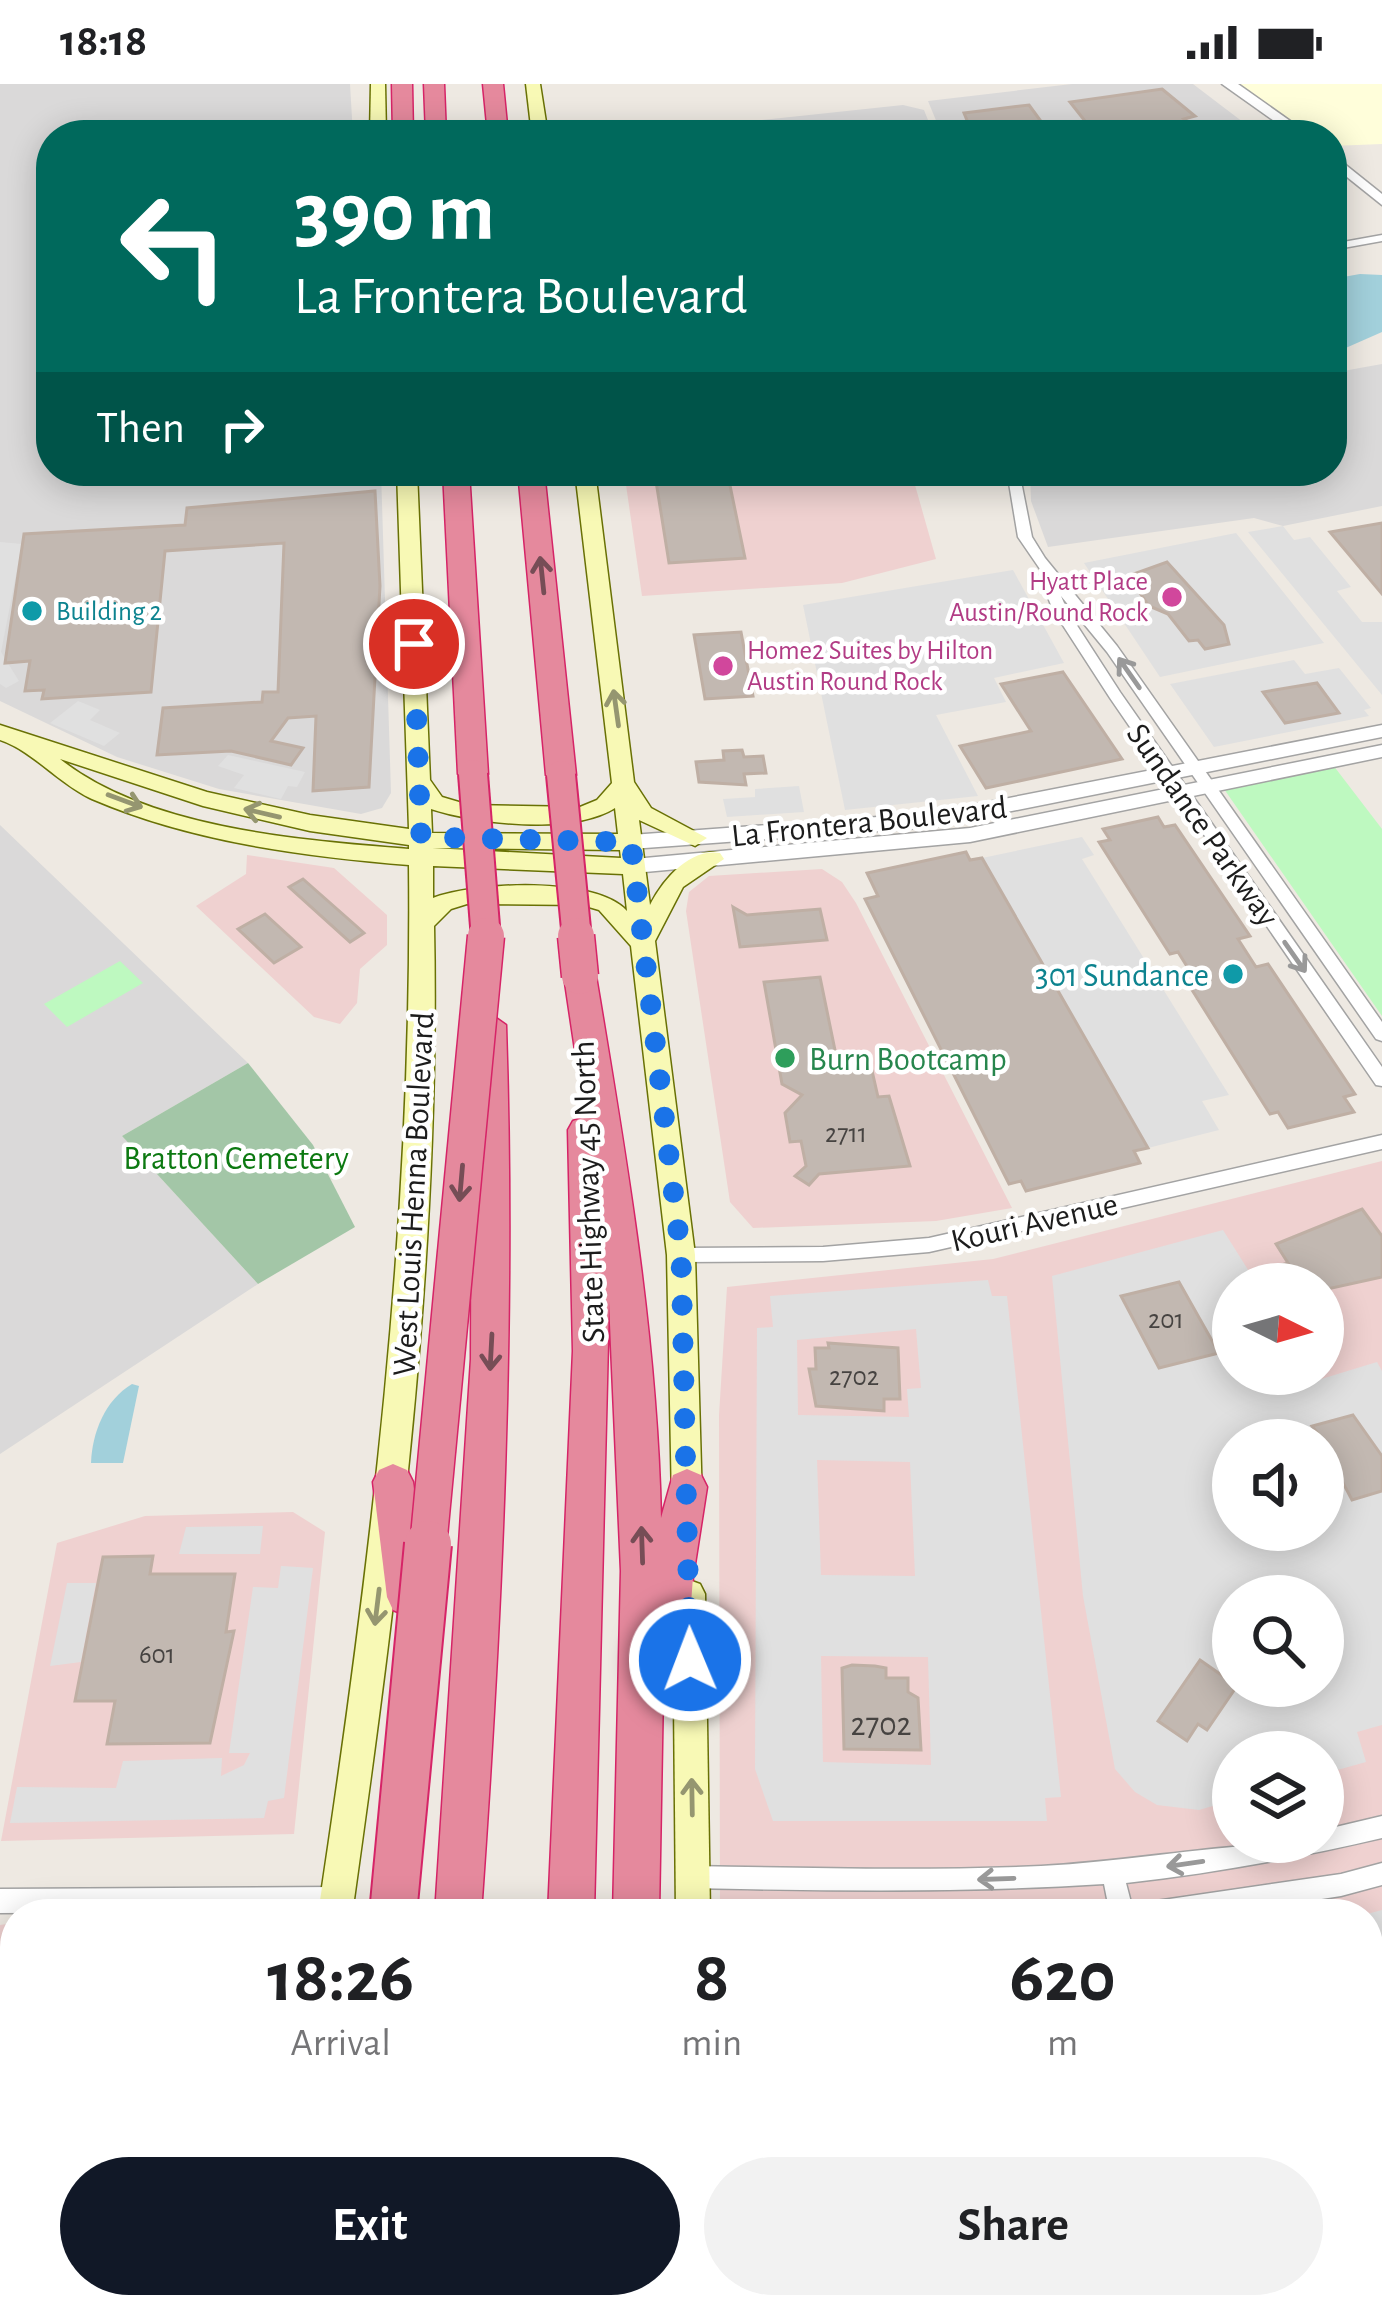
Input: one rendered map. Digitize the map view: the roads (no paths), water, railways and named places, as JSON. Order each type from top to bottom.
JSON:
[{"type":"highway","points":[[402,84],[402,120]]},
{"type":"highway","points":[[457,486],[497,1216],[476,1676],[459,1899]]},
{"type":"highway","name":"State Highway 45 North","points":[[533,486],[580,976],[592,1351],[572,1899]]},
{"type":"highway","points":[[394,1899],[485,941]]},
{"type":"highway","points":[[580,976],[619,1220],[634,1366],[644,1648],[636,1899]]},
{"type":"highway","points":[[393,1482],[407,1577],[408,1899]]},
{"type":"highway","points":[[648,1899],[672,1577],[687,1487]]},
{"type":"main road","points":[[378,84],[378,120]]},
{"type":"main road","points":[[533,84],[538,120]]},
{"type":"main road","name":"West Louis Henna Boulevard","points":[[337,1899],[393,1482],[416,1216],[424,922],[408,486]]},
{"type":"main road","points":[[587,486],[681,1255],[693,1899]]},
{"type":"main road","points":[[0,732],[26,744],[70,751],[202,799],[422,850]]},
{"type":"main road","points":[[26,744],[48,770],[187,821],[259,838],[422,850]]},
{"type":"main road","points":[[420,783],[434,802],[468,813],[583,815],[605,805],[624,784]]},
{"type":"main road","points":[[624,784],[644,814],[694,838]]},
{"type":"main road","points":[[187,821],[202,799]]},
{"type":"main road","name":"La Frontera Boulevard","points":[[422,850],[633,854]]},
{"type":"main road","points":[[642,943],[674,882],[712,859]]},
{"type":"main road","points":[[424,922],[443,903],[467,896],[582,897],[607,904],[642,943]]},
{"type":"street","points":[[1219,86],[1280,120]]},
{"type":"street","points":[[1219,86],[1261,120]]},
{"type":"street","points":[[1347,171],[1382,201]]},
{"type":"street","points":[[1347,189],[1382,218]]},
{"type":"street","points":[[1347,244],[1382,238]]},
{"type":"street","name":"Sundance Parkway","points":[[1015,486],[1021,523],[1060,610],[1382,1080]]},
{"type":"street","name":"Sundance Parkway","points":[[1040,560],[1112,649],[1382,1035]]},
{"type":"street","name":"La Frontera Boulevard","points":[[1202,778],[1382,731]]},
{"type":"street","name":"La Frontera Boulevard","points":[[633,854],[694,838],[932,820],[1382,751]]},
{"type":"street","name":"La Frontera Boulevard","points":[[633,854],[712,859],[941,839],[1176,783]]},
{"type":"street","name":"Kouri Avenue","points":[[681,1255],[823,1254],[929,1245],[1382,1142]]},
{"type":"street","points":[[693,1877],[988,1880],[1113,1874],[1323,1843],[1382,1827]]},
{"type":"street","points":[[1113,1874],[1119,1899]]},
{"type":"street","points":[[1252,1899],[1341,1886],[1382,1874]]},
{"type":"water","points":[[1382,275],[1382,332],[1347,347],[1347,276]]},
{"type":"water","points":[[132,1384],[139,1386],[123,1463],[91,1463],[102,1418]]},
{"type":"place","name":"Hyatt Place Austin/Round Rock","points":[[1172,597]]},
{"type":"place","name":"Building 2","points":[[32,611]]},
{"type":"place","name":"Home2 Suites by Hilton Austin Round Rock","points":[[723,666]]},
{"type":"place","name":"301 Sundance","points":[[1233,974]]},
{"type":"place","name":"Burn Bootcamp","points":[[785,1058]]},
{"type":"park label","name":"Bratton Cemetery","points":[[236,1157]]}]
